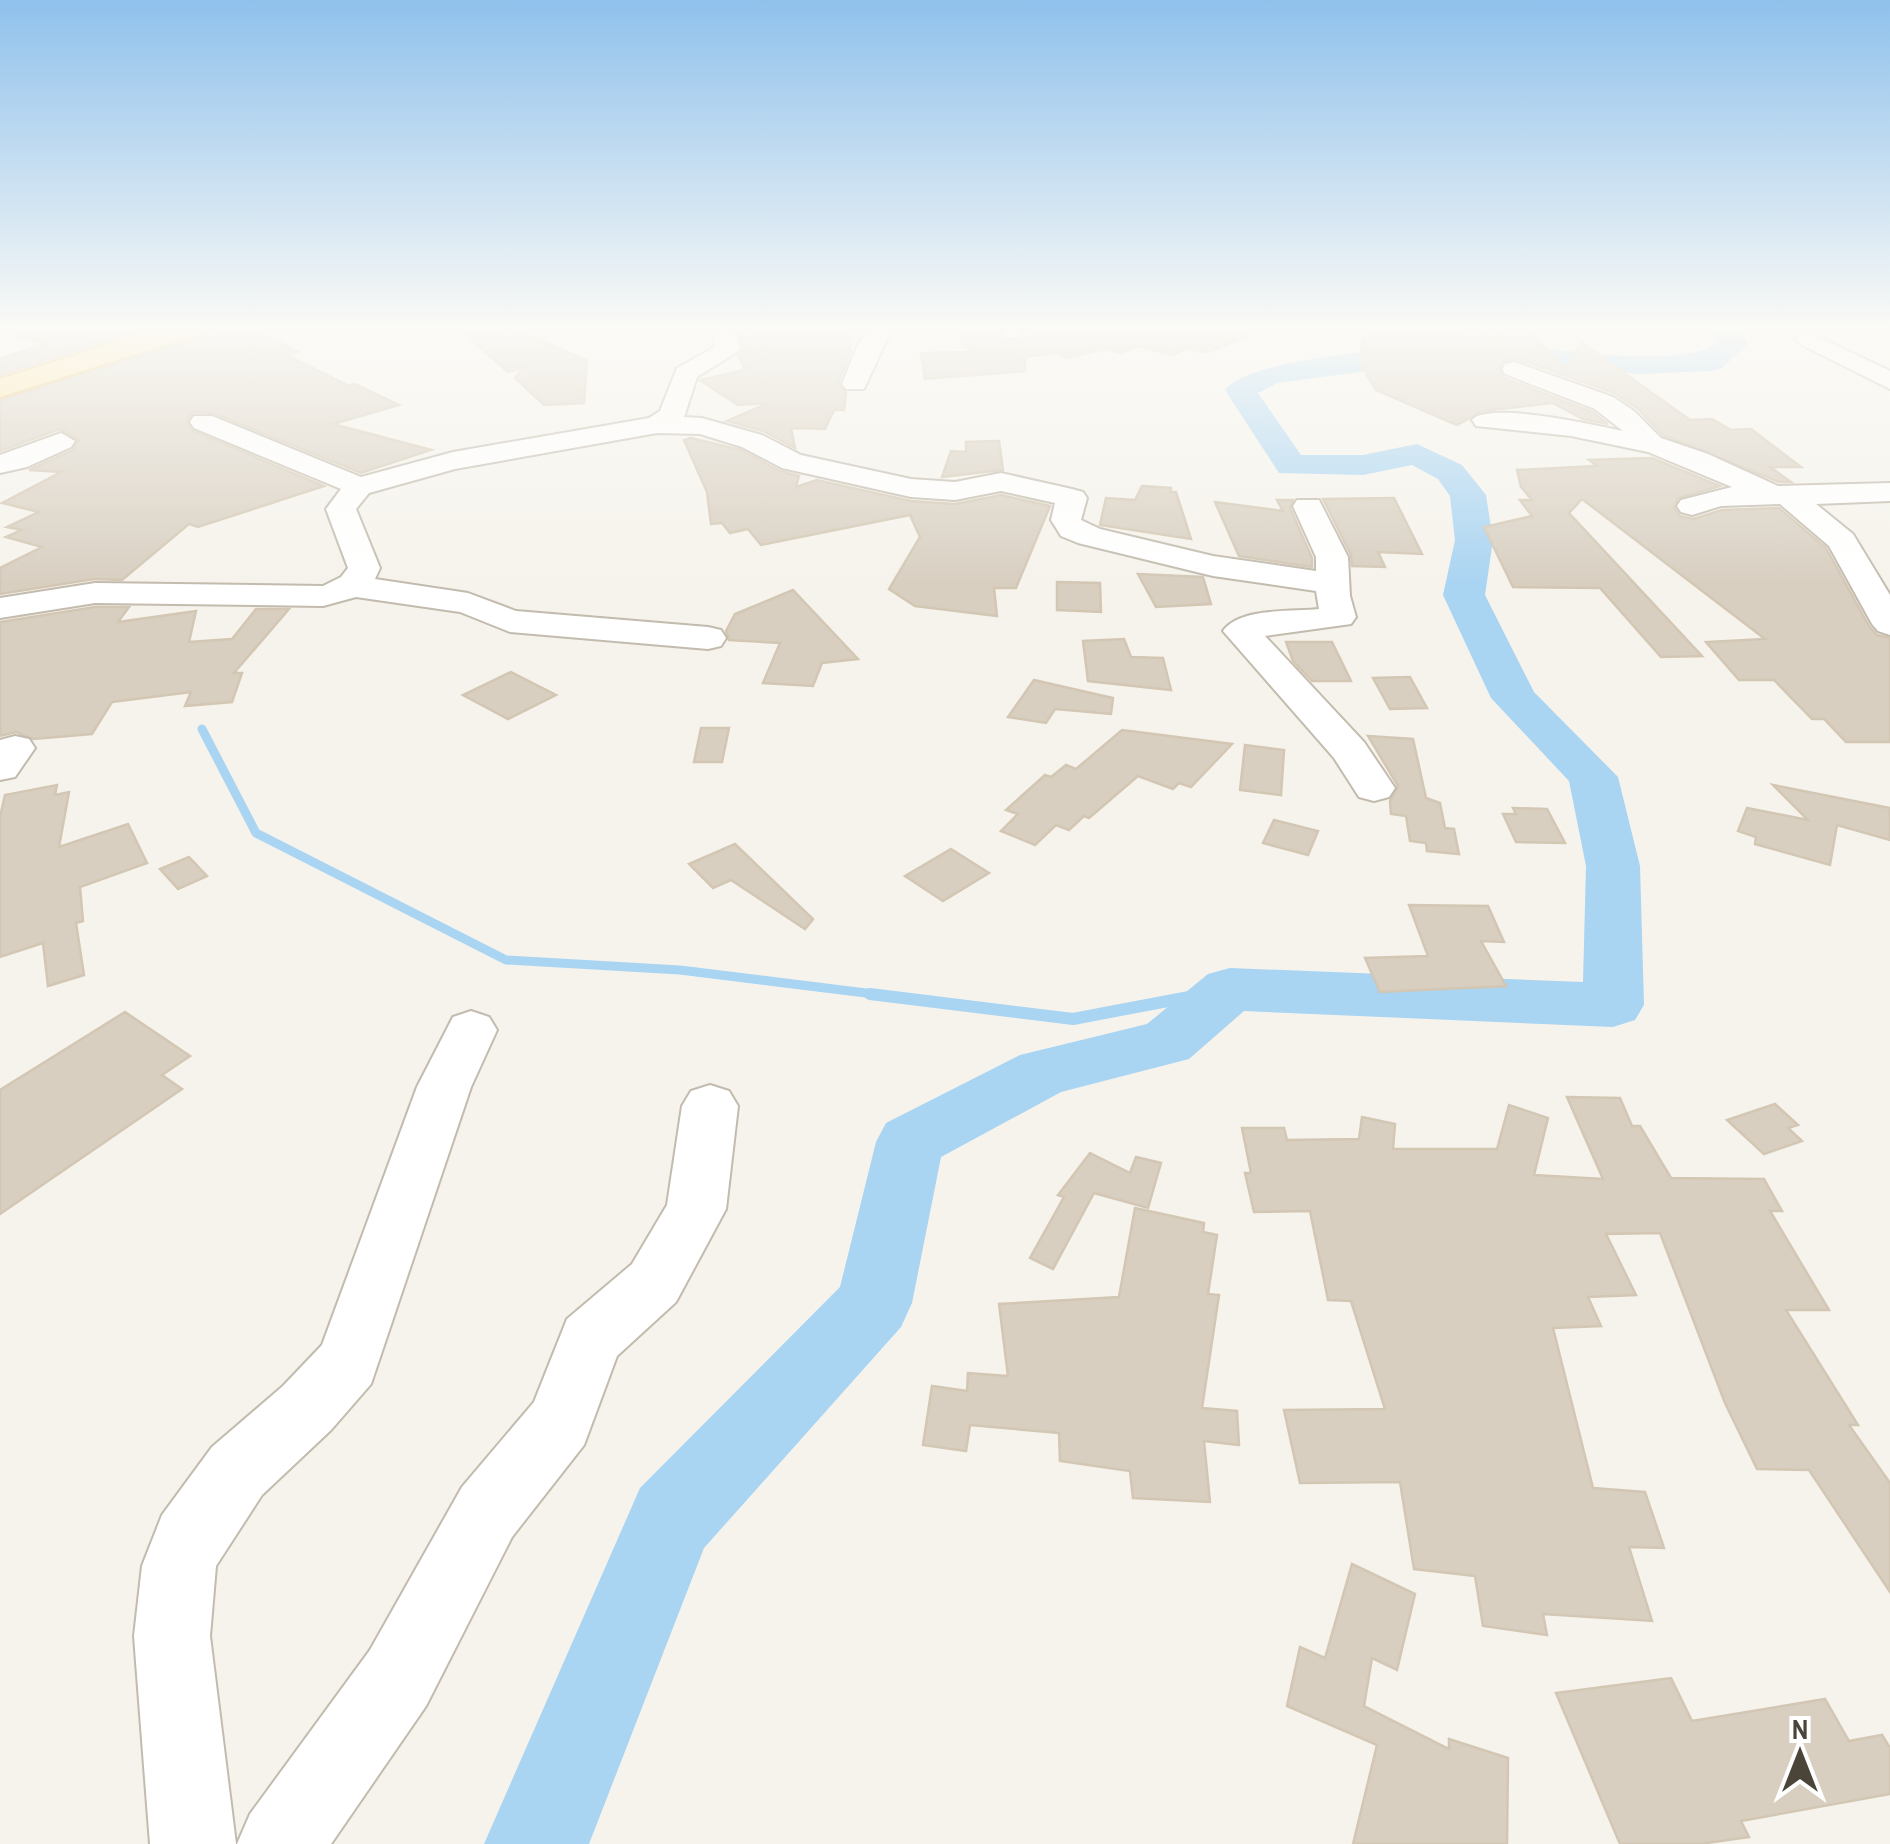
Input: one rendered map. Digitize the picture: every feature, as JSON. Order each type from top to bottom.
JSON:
[{"type":"street","points":[[656,425],[673,412]]},
{"type":"street","points":[[1618,412],[1651,444]]},
{"type":"street","points":[[1486,420],[1571,428],[1651,444],[1780,496],[1842,541],[1890,624]]},
{"type":"street","points":[[203,422],[346,479],[356,488]]},
{"type":"street","points":[[0,608],[95,593],[323,596],[351,586],[362,576],[364,568],[341,509],[356,488],[453,461],[656,425],[702,426],[752,441],[792,462],[911,488],[944,492],[1003,482],[1037,488],[1072,498],[1067,523],[1089,536],[1213,566],[1332,583]]},
{"type":"street","points":[[0,464],[17,461],[61,441]]},
{"type":"street","points":[[1692,506],[1716,497],[1890,492]]},
{"type":"street","points":[[1308,506],[1332,556],[1337,618],[1248,627],[1241,631],[1350,751],[1374,788]]},
{"type":"street","points":[[351,586],[468,604],[510,621],[708,638]]},
{"type":"street","points":[[193,1844],[172,1636],[180,1566],[188,1541],[238,1471],[308,1408],[348,1364],[444,1087],[470,1030]]},
{"type":"street","points":[[280,1844],[398,1678],[487,1512],[560,1422],[590,1339],[654,1283],[696,1209],[710,1106]]},
{"type":"building","points":[[0,412],[194,412],[187,420],[193,431],[324,486],[198,527],[189,524],[122,580],[94,579],[0,594],[0,568],[42,547],[6,537],[22,530],[7,527],[39,512],[2,503],[61,472],[29,470],[73,450],[79,440],[60,429],[0,451]]},
{"type":"building","points":[[195,412],[374,412],[333,424],[431,450],[361,473],[213,413]]},
{"type":"building","points":[[747,412],[833,412],[825,429],[791,428],[795,448],[763,431],[727,421]]},
{"type":"building","points":[[1427,412],[1480,412],[1457,425]]},
{"type":"building","points":[[1570,412],[1593,412],[1608,424]]},
{"type":"building","points":[[1641,412],[1679,412],[1690,420],[1712,419],[1731,430],[1751,429],[1801,467],[1770,467],[1791,482],[1779,482],[1663,435]]},
{"type":"building","points":[[691,438],[741,450],[780,471],[799,476],[796,487],[817,480],[911,501],[955,504],[1001,495],[1050,506],[1016,588],[994,588],[997,616],[915,606],[889,589],[920,537],[910,515],[761,545],[748,529],[730,533],[722,523],[711,524],[707,492],[684,440]]},
{"type":"building","points":[[999,441],[1003,470],[942,477],[951,451],[966,452],[966,442]]},
{"type":"building","points":[[1652,458],[1720,486],[1678,498],[1674,508],[1680,516],[1693,519],[1722,510],[1779,508],[1826,548],[1869,626],[1877,635],[1890,638],[1890,742],[1846,742],[1824,719],[1812,719],[1774,680],[1739,680],[1706,642],[1765,639],[1582,499],[1569,513],[1702,656],[1661,657],[1600,588],[1513,587],[1484,527],[1532,516],[1520,500],[1532,500],[1521,487],[1517,470],[1597,466],[1589,460]]},
{"type":"building","points":[[1142,486],[1171,488],[1171,492],[1176,492],[1191,539],[1100,525],[1106,498],[1135,500]]},
{"type":"building","points":[[1394,498],[1422,554],[1378,552],[1385,567],[1352,566],[1351,555],[1323,499]]},
{"type":"building","points":[[1277,500],[1293,500],[1290,508],[1312,558],[1312,567],[1239,556],[1215,502],[1283,511]]},
{"type":"building","points":[[1138,574],[1203,577],[1211,604],[1156,607]]},
{"type":"building","points":[[1057,582],[1100,583],[1101,612],[1057,610]]},
{"type":"building","points":[[793,590],[858,659],[822,663],[813,686],[763,683],[780,643],[729,640],[726,631],[735,614]]},
{"type":"building","points":[[95,607],[129,607],[118,622],[196,611],[189,642],[232,639],[256,609],[289,609],[234,673],[242,673],[232,702],[185,706],[191,692],[112,702],[92,734],[33,739],[16,732],[0,736],[0,622]]},
{"type":"building","points":[[1124,639],[1131,657],[1163,658],[1171,690],[1088,681],[1083,641]]},
{"type":"building","points":[[1286,642],[1332,642],[1351,681],[1312,681],[1293,661]]},
{"type":"building","points":[[511,672],[556,695],[508,719],[463,695]]},
{"type":"building","points":[[1410,677],[1427,708],[1390,709],[1373,678]]},
{"type":"building","points":[[1034,680],[1113,698],[1111,714],[1055,709],[1046,723],[1008,717]]},
{"type":"building","points":[[701,728],[729,728],[722,762],[694,762]]},
{"type":"building","points":[[1122,730],[1232,744],[1191,787],[1179,783],[1173,789],[1138,776],[1089,818],[1084,816],[1069,830],[1056,825],[1035,845],[1001,831],[1018,814],[1006,810],[1045,775],[1051,777],[1066,765],[1076,769]]},
{"type":"building","points":[[1368,736],[1413,739],[1426,798],[1440,803],[1445,828],[1454,829],[1459,854],[1427,851],[1426,843],[1410,841],[1406,816],[1391,814],[1390,801],[1398,786]]},
{"type":"building","points":[[1245,745],[1284,750],[1281,795],[1240,790]]},
{"type":"building","points":[[57,785],[55,795],[69,792],[59,847],[128,824],[147,863],[80,887],[83,921],[76,923],[84,975],[48,986],[43,943],[0,957],[0,817],[5,795]]},
{"type":"building","points":[[1773,785],[1890,808],[1890,840],[1837,825],[1830,865],[1755,844],[1756,837],[1738,831],[1747,808],[1808,820]]},
{"type":"building","points":[[1513,808],[1547,809],[1565,843],[1516,842],[1503,814],[1516,814]]},
{"type":"building","points":[[1274,820],[1318,831],[1308,855],[1263,843]]},
{"type":"building","points":[[735,844],[813,919],[805,929],[731,880],[713,888],[689,864]]},
{"type":"building","points":[[951,849],[989,873],[943,901],[905,876]]},
{"type":"building","points":[[189,857],[207,876],[178,889],[160,869]]},
{"type":"building","points":[[1409,905],[1488,906],[1504,942],[1481,941],[1506,986],[1380,992],[1365,958],[1428,956]]},
{"type":"building","points":[[125,1012],[190,1056],[162,1075],[182,1089],[0,1214],[0,1090]]},
{"type":"building","points":[[1567,1097],[1620,1098],[1632,1126],[1640,1126],[1671,1178],[1764,1179],[1782,1211],[1770,1211],[1829,1310],[1786,1310],[1858,1425],[1849,1425],[1890,1483],[1890,1592],[1809,1470],[1757,1469],[1725,1403],[1660,1233],[1606,1234],[1636,1295],[1588,1297],[1601,1326],[1553,1328],[1593,1488],[1645,1492],[1664,1548],[1629,1547],[1652,1621],[1543,1614],[1547,1635],[1483,1626],[1475,1576],[1414,1569],[1400,1482],[1300,1483],[1284,1410],[1385,1409],[1351,1301],[1328,1300],[1310,1211],[1254,1212],[1245,1173],[1251,1173],[1242,1128],[1284,1128],[1287,1140],[1359,1139],[1362,1117],[1395,1124],[1393,1149],[1497,1149],[1509,1105],[1548,1118],[1534,1175],[1603,1179]]},
{"type":"building","points":[[1775,1104],[1798,1125],[1788,1128],[1802,1141],[1764,1154],[1727,1120]]},
{"type":"building","points":[[1090,1153],[1130,1173],[1136,1157],[1161,1163],[1148,1208],[1094,1193],[1053,1269],[1030,1258],[1064,1197],[1058,1195]]},
{"type":"building","points":[[1135,1208],[1204,1223],[1203,1232],[1217,1235],[1208,1294],[1219,1295],[1202,1408],[1237,1411],[1239,1445],[1204,1441],[1210,1502],[1133,1498],[1130,1471],[1060,1461],[1059,1433],[970,1425],[966,1451],[923,1445],[932,1386],[967,1391],[968,1373],[1008,1376],[999,1304],[1119,1297]]},
{"type":"building","points":[[1352,1564],[1415,1594],[1397,1670],[1372,1658],[1364,1706],[1449,1749],[1449,1739],[1508,1758],[1507,1844],[1353,1844],[1377,1745],[1287,1706],[1300,1647],[1325,1658]]},
{"type":"building","points":[[1671,1678],[1692,1721],[1825,1699],[1849,1741],[1882,1735],[1890,1748],[1890,1794],[1741,1821],[1749,1837],[1700,1844],[1620,1844],[1556,1693]]},
{"type":"waterway","points":[[536,1844],[671,1519],[874,1303],[910,1142],[1043,1072],[1167,1043],[1230,989],[1613,1005],[1613,866],[1593,777],[1514,698],[1464,595],[1474,540],[1468,495],[1450,472],[1417,454],[1363,465],[1291,466],[1255,412]]},
{"type":"waterway","points":[[202,729],[256,833],[506,960],[680,970],[890,996]]},
{"type":"waterway","points":[[1192,996],[1230,989]]},
{"type":"waterway","points":[[870,994],[1073,1019],[1205,994]]}]
